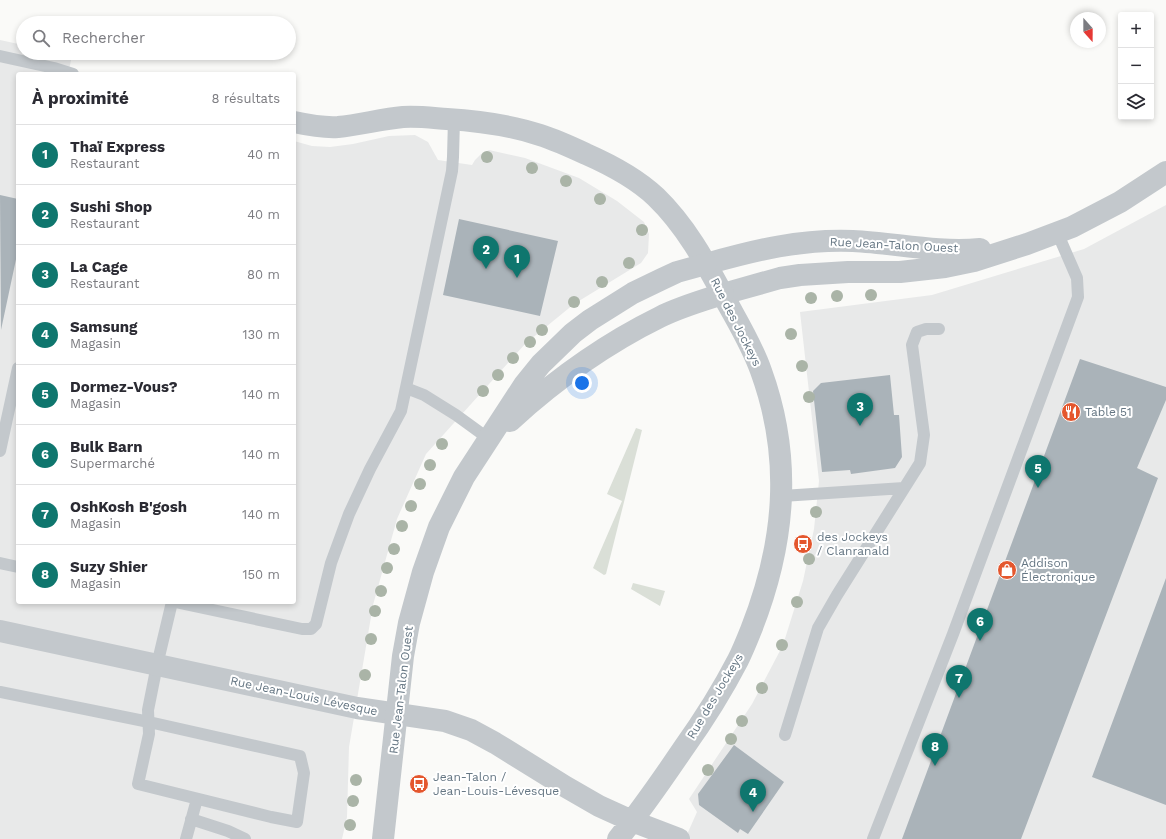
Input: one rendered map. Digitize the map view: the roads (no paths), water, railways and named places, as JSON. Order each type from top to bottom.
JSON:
[{"type":"street","name":"Rue des Jockeys","points":[[296,122],[335,128],[404,117],[479,121],[504,125],[541,135],[589,155],[627,175],[655,196],[666,207],[686,233],[706,264],[756,358],[770,398],[779,446],[782,496],[778,534],[770,574],[757,615],[740,658],[697,728],[618,839]]},
{"type":"street","name":"Rue Jean-Talon Ouest","points":[[489,439],[570,371],[633,331],[660,317],[689,305],[780,278],[848,272],[900,272],[945,267],[974,261],[1003,252],[1077,224],[1120,202],[1166,172]]},
{"type":"street","name":"Rue Jean-Talon Ouest","points":[[383,839],[403,656],[413,605],[422,572],[439,526],[464,477],[524,385],[541,364],[573,333],[590,320],[633,293],[677,272],[770,248],[808,242],[832,241],[865,242],[944,250],[972,250],[1019,242],[1058,232]]},
{"type":"street","name":"Rue Jean-Louis Lévesque","points":[[0,631],[357,708],[438,720],[471,730],[505,748],[599,806],[632,821],[679,839]]},
{"type":"lane","points":[[0,56],[16,60]]},
{"type":"lane","points":[[18,60],[67,72]]},
{"type":"lane","points":[[183,604],[302,629],[311,629],[317,621],[331,563],[348,514],[401,411],[452,171],[454,157],[454,120]]},
{"type":"lane","points":[[873,839],[953,634],[1078,297],[1077,278],[1058,232]]},
{"type":"lane","points":[[785,735],[818,628],[920,463],[924,436],[912,345],[917,332],[926,328],[939,329]]},
{"type":"lane","points":[[0,451],[16,377]]},
{"type":"lane","points":[[406,388],[424,395],[439,404],[489,439]]},
{"type":"lane","points":[[782,496],[904,488]]},
{"type":"lane","points":[[0,563],[16,567]]},
{"type":"lane","points":[[0,692],[149,722],[300,756],[304,773],[298,822],[271,817],[138,784],[149,734],[149,722],[148,710],[157,665],[172,604]]},
{"type":"lane","points":[[186,839],[197,799]]},
{"type":"lane","points":[[191,819],[245,839]]},
{"type":"place","name":"Sushi Shop","points":[[486,269]]},
{"type":"place","name":"Thaï Express","points":[[517,278]]},
{"type":"place","name":"Table 51","points":[[1071,412]]},
{"type":"place","name":"La Cage","points":[[860,426]]},
{"type":"place","name":"Dormez-Vous?","points":[[1038,488]]},
{"type":"place","name":"des Jockeys / Clanranald","points":[[803,544]]},
{"type":"place","name":"Addison Électronique","points":[[1007,570]]},
{"type":"place","name":"Bulk Barn","points":[[980,641]]},
{"type":"place","name":"OshKosh B'gosh","points":[[959,698]]},
{"type":"place","name":"Suzy Shier","points":[[935,766]]},
{"type":"place","name":"Jean-Talon / Jean-Louis-Lévesque","points":[[419,784]]},
{"type":"place","name":"Samsung","points":[[753,812]]}]
